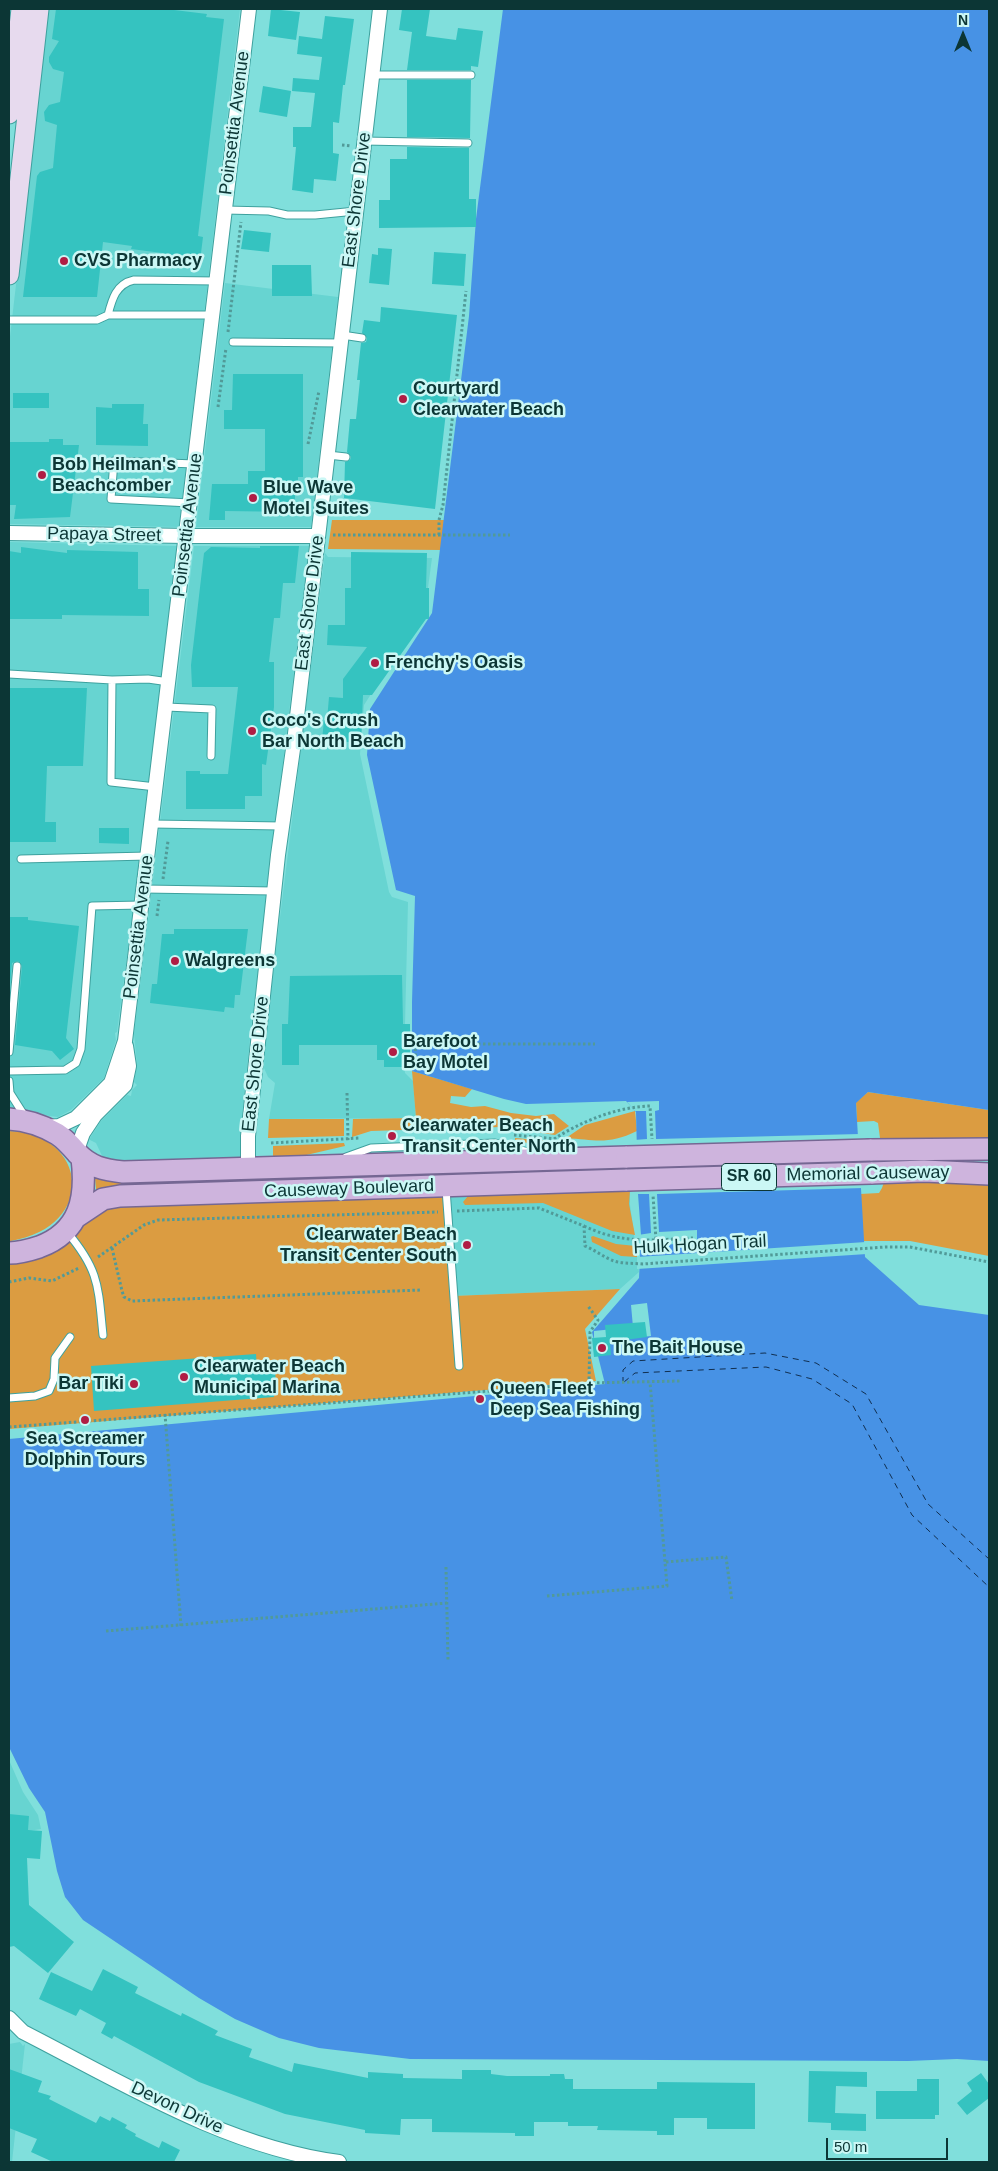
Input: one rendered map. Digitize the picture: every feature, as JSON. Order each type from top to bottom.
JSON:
[{"type":"main road","name":"Causeway Boulevard","points":[[27,1122],[58,1134],[79,1156],[93,1166],[122,1172],[327,1164],[550,1148],[628,1157]]},
{"type":"main road","name":"Memorial Causeway","points":[[628,1157],[870,1150],[989,1149]]},
{"type":"main road","points":[[71,1224],[83,1192],[84,1176],[79,1156]]},
{"type":"main road","name":"Memorial Causeway","points":[[628,1180],[924,1171],[989,1174]]},
{"type":"main road","name":"Causeway Boulevard","points":[[9,1253],[32,1249],[51,1242],[103,1199],[120,1196],[628,1180]]},
{"type":"street","points":[[9,114],[10,91],[21,9]]},
{"type":"street","points":[[9,268],[39,9]]},
{"type":"street","name":"Poinsettia Avenue","points":[[27,1122],[59,1126],[76,1118],[111,1084],[125,1040],[249,9]]},
{"type":"street","name":"East Shore Drive","points":[[248,1167],[248,1136],[274,891],[328,455],[380,9]]},
{"type":"street","name":"Papaya Street","points":[[9,533],[318,536]]},
{"type":"street","name":"Poinsettia Avenue","points":[[79,1156],[83,1133],[95,1115],[125,1085],[129,1066],[125,1040]]},
{"type":"street","name":"Devon Drive","points":[[9,2018],[16,2034],[199,2121],[257,2143],[311,2158],[339,2162]]},
{"type":"lane","points":[[372,75],[471,75]]},
{"type":"lane","points":[[364,141],[468,143]]},
{"type":"lane","points":[[225,210],[315,215],[356,211]]},
{"type":"lane","points":[[108,315],[112,298],[118,288],[126,282],[134,280],[217,281]]},
{"type":"lane","points":[[9,320],[97,320],[108,315],[213,315]]},
{"type":"lane","points":[[233,342],[362,338]]},
{"type":"lane","points":[[328,455],[346,457]]},
{"type":"lane","points":[[190,503],[111,499],[114,461],[195,464]]},
{"type":"lane","points":[[9,674],[112,680],[148,679],[169,682]]},
{"type":"lane","points":[[112,680],[111,782],[156,787]]},
{"type":"lane","points":[[166,707],[212,709],[211,756]]},
{"type":"lane","points":[[152,824],[282,826]]},
{"type":"lane","points":[[21,860],[148,856]]},
{"type":"lane","points":[[144,889],[274,891]]},
{"type":"lane","points":[[9,1070],[65,1070],[76,1063],[81,1049],[92,906],[142,905]]},
{"type":"lane","points":[[9,1052],[18,966]]},
{"type":"lane","points":[[9,1081],[10,1094],[27,1122]]},
{"type":"lane","points":[[446,1186],[459,1366]]},
{"type":"lane","points":[[71,1224],[95,1274],[103,1335]]},
{"type":"lane","points":[[9,1398],[36,1396],[49,1391],[54,1379],[55,1358],[70,1338]]},
{"type":"path","points":[[218,407],[241,222]]},
{"type":"path","points":[[441,535],[439,520],[466,291]]},
{"type":"path","points":[[308,444],[319,389]]},
{"type":"path","points":[[318,536],[510,535]]},
{"type":"path","points":[[412,1069],[416,1066],[415,1044],[595,1044]]},
{"type":"path","points":[[347,1094],[348,1140]]},
{"type":"path","points":[[550,1148],[577,1124],[634,1106],[650,1106],[652,1140]]},
{"type":"path","points":[[653,1195],[656,1240]]},
{"type":"path","points":[[9,1282],[29,1278],[52,1281],[90,1262],[144,1225],[158,1220],[539,1208],[606,1236],[628,1240],[693,1238]]},
{"type":"path","name":"Hulk Hogan Trail","points":[[584,1226],[584,1246],[601,1253],[613,1261],[626,1263],[643,1264],[885,1247],[910,1247],[989,1262]]},
{"type":"path","points":[[112,1248],[124,1297],[132,1301],[421,1290]]},
{"type":"path","points":[[586,1383],[589,1382],[590,1332],[598,1320],[588,1306]]},
{"type":"path","points":[[9,1427],[165,1414],[358,1402],[586,1383],[680,1381]]},
{"type":"path","points":[[547,1596],[667,1586],[650,1382]]},
{"type":"path","points":[[165,1414],[181,1626]]},
{"type":"path","points":[[666,1562],[726,1557],[732,1601]]},
{"type":"path","points":[[446,1567],[448,1660]]},
{"type":"path","points":[[106,1631],[447,1603]]},
{"type":"shaded area","points":[[48,9],[240,9],[179,527],[9,524],[9,345]]},
{"type":"shaded area","points":[[503,9],[989,9],[989,1110],[868,1092],[856,1103],[865,1257],[919,1305],[989,1315],[989,2061],[957,2059],[908,2061],[410,2059],[319,2048],[279,2038],[235,2019],[199,1998],[83,1920],[65,1897],[57,1871],[45,1812],[29,1788],[9,1747],[9,1439],[605,1384],[592,1332],[639,1278],[641,1235],[636,1112],[626,1101],[526,1104],[412,1071],[415,896],[396,890],[367,755],[370,709],[432,613],[469,316],[476,219]]},
{"type":"shaded area","points":[[225,283],[338,297],[311,527],[196,527]]},
{"type":"shaded area","points":[[332,520],[444,520],[441,550],[328,549]]},
{"type":"shaded area","points":[[9,542],[177,546],[134,904],[117,1032],[115,1033],[116,1040],[104,1078],[71,1110],[58,1117],[9,1111]]},
{"type":"shaded area","points":[[194,546],[309,546],[250,1039],[240,1135],[240,1158],[123,1162],[104,1160],[96,1143],[90,1140],[90,1138],[101,1121],[127,1095],[131,1096],[132,1090],[137,1085],[134,1082],[137,1065],[134,1034]]},
{"type":"shaded area","points":[[325,553],[328,557],[432,558],[425,610],[364,705],[360,754],[389,892],[392,897],[408,902],[404,1066],[405,1073],[413,1081],[416,1118],[269,1119],[275,1083],[268,1077],[264,1068],[265,1039]]},
{"type":"shaded area","points":[[412,1071],[472,1089],[465,1097],[451,1096],[450,1103],[471,1107],[485,1106],[511,1113],[536,1116],[554,1114],[569,1126],[555,1135],[501,1127],[371,1131],[352,1137],[353,1119],[416,1118]]},
{"type":"shaded area","points":[[868,1092],[989,1110],[989,1138],[880,1138],[878,1123],[874,1121],[857,1122],[856,1102]]},
{"type":"shaded area","points":[[635,1111],[637,1131],[627,1135],[610,1140],[566,1138],[585,1125]]},
{"type":"shaded area","points":[[269,1119],[344,1119],[344,1136],[268,1138]]},
{"type":"shaded area","points":[[9,1131],[35,1136],[55,1147],[67,1163],[72,1181],[70,1200],[59,1218],[39,1232],[11,1241],[9,1241]]},
{"type":"shaded area","points":[[515,1138],[560,1142],[577,1148],[556,1150],[515,1140]]},
{"type":"shaded area","points":[[344,1143],[345,1146],[302,1156],[273,1156],[273,1146]]},
{"type":"shaded area","points":[[599,1167],[599,1170],[569,1174],[268,1183],[275,1173]]},
{"type":"shaded area","points":[[266,1174],[260,1184],[96,1189],[95,1178]]},
{"type":"shaded area","points":[[912,1180],[989,1182],[989,1256],[910,1241],[863,1241],[860,1194],[879,1193],[884,1182]]},
{"type":"shaded area","points":[[630,1190],[630,1205],[639,1272],[620,1289],[453,1296],[446,1195]]},
{"type":"shaded area","points":[[630,1190],[629,1204],[635,1235],[612,1231],[543,1203],[465,1205],[463,1202],[468,1196],[478,1193]]},
{"type":"shaded area","points":[[446,1195],[453,1296],[620,1289],[585,1329],[596,1381],[9,1429],[9,1262],[66,1243],[68,1244],[78,1234],[79,1228],[82,1228],[89,1218],[94,1215],[126,1203]]},
{"type":"shaded area","points":[[593,1236],[616,1244],[636,1246],[637,1257],[621,1256],[592,1242],[591,1237]]},
{"type":"shaded area","points":[[9,1760],[23,1792],[38,1815],[41,1829],[9,1834]]},
{"type":"shaded area","points":[[20,2042],[23,2046],[25,2044],[12,2162],[9,2162],[9,2044]]},
{"type":"pier","points":[[659,1101],[659,1110],[655,1111],[656,1139],[860,1134],[863,1188],[657,1194],[659,1232],[697,1230],[697,1243],[638,1246],[638,1235],[651,1233],[649,1194],[635,1194],[634,1140],[647,1139],[646,1111],[635,1111],[627,1102]]},
{"type":"pier","points":[[866,1242],[867,1254],[637,1269],[637,1257]]},
{"type":"pier","points":[[647,1303],[651,1336],[594,1342],[594,1331],[633,1327],[631,1305]]},
{"type":"building","points":[[56,9],[166,9],[207,14],[206,17],[224,19],[198,236],[203,237],[200,261],[170,258],[170,254],[131,249],[132,246],[103,242],[97,297],[23,297],[37,176],[40,172],[53,168],[57,125],[45,121],[44,112],[49,105],[60,102],[64,72],[53,69],[49,62],[49,57],[59,41],[52,39]]},
{"type":"building","points":[[271,9],[300,12],[296,40],[268,36]]},
{"type":"building","points":[[402,9],[430,9],[426,36],[456,40],[458,28],[483,31],[478,67],[471,66],[471,70],[407,70],[412,32],[399,30]]},
{"type":"building","points":[[325,16],[354,19],[339,123],[333,122],[333,153],[339,154],[336,181],[314,179],[313,193],[292,190],[296,147],[293,147],[293,127],[311,127],[315,93],[292,91],[293,78],[319,80],[322,57],[297,54],[299,36],[322,39]]},
{"type":"building","points":[[407,80],[471,80],[470,138],[407,137]]},
{"type":"building","points":[[263,86],[291,91],[287,117],[259,112]]},
{"type":"building","points":[[407,147],[469,148],[469,199],[476,199],[476,227],[379,228],[379,200],[390,200],[390,159],[407,159]]},
{"type":"building","points":[[244,230],[271,233],[269,252],[241,249]]},
{"type":"building","points":[[378,248],[392,249],[389,285],[369,283],[372,254],[378,255]]},
{"type":"building","points":[[434,252],[466,254],[464,286],[432,284]]},
{"type":"building","points":[[272,265],[311,265],[312,296],[272,296]]},
{"type":"building","name":"Courtyard Clearwater Beach","points":[[381,307],[457,315],[435,509],[344,498],[345,462],[350,460],[351,457],[347,452],[350,419],[356,419],[360,380],[357,380],[361,343],[366,342],[367,338],[362,333],[364,320],[380,322]]},
{"type":"building","points":[[233,374],[303,374],[303,477],[298,477],[298,484],[295,484],[295,512],[225,511],[225,520],[209,520],[212,484],[248,484],[248,471],[265,471],[265,429],[224,429],[224,410],[232,410]]},
{"type":"building","points":[[13,393],[49,393],[49,408],[13,408]]},
{"type":"building","points":[[112,404],[144,404],[143,424],[148,424],[148,446],[96,445],[96,407],[112,408]]},
{"type":"building","name":"Bob Heilman's Beachcomber","points":[[49,439],[63,439],[63,445],[79,445],[70,517],[14,519],[16,505],[9,505],[9,442],[49,442]]},
{"type":"building","points":[[260,546],[299,546],[295,583],[283,583],[280,618],[274,618],[269,662],[274,662],[274,707],[266,765],[262,764],[262,796],[245,796],[245,809],[186,809],[186,771],[200,771],[200,774],[228,774],[238,687],[192,687],[191,665],[204,553],[211,547],[260,548]]},
{"type":"building","points":[[21,547],[67,553],[67,550],[138,552],[138,589],[149,589],[149,616],[62,615],[62,619],[9,619],[9,551],[21,553]]},
{"type":"building","points":[[351,552],[427,553],[426,588],[429,588],[429,619],[426,619],[372,695],[363,695],[361,743],[322,740],[324,720],[327,720],[329,697],[343,698],[343,679],[367,647],[327,645],[328,625],[345,625],[345,588],[351,588]]},
{"type":"building","points":[[9,688],[87,688],[83,766],[47,766],[45,822],[56,822],[56,842],[9,842]]},
{"type":"building","points":[[99,828],[129,828],[129,844],[99,843]]},
{"type":"building","points":[[9,917],[28,917],[28,920],[79,926],[66,1038],[74,1049],[60,1060],[52,1051],[15,1045],[22,966],[18,961],[12,963],[9,997]]},
{"type":"building","name":"Walgreens","points":[[174,929],[248,929],[240,995],[235,995],[234,1008],[225,1007],[224,1012],[150,1003],[152,984],[157,984],[162,934],[174,934]]},
{"type":"building","points":[[402,975],[403,1024],[410,1024],[410,1067],[384,1067],[384,1060],[377,1060],[377,1045],[299,1045],[299,1065],[282,1065],[282,1024],[288,1024],[290,976]]},
{"type":"building","name":"The Bait House","points":[[645,1322],[647,1337],[610,1342],[611,1355],[594,1357],[592,1338],[606,1337],[605,1325]]},
{"type":"building","name":"Clearwater Beach Municipal Marina","points":[[256,1354],[257,1368],[275,1367],[276,1387],[273,1387],[274,1397],[94,1411],[91,1366]]},
{"type":"building","points":[[9,1814],[29,1816],[28,1830],[42,1831],[40,1859],[27,1858],[29,1905],[74,1942],[48,1973],[14,1946],[9,1947]]},
{"type":"building","points":[[103,1969],[138,1987],[135,1993],[181,2016],[182,2013],[218,2031],[215,2035],[252,2049],[249,2057],[292,2072],[294,2063],[368,2078],[368,2072],[403,2074],[403,2078],[462,2079],[462,2070],[491,2070],[491,2074],[507,2076],[550,2076],[550,2074],[564,2074],[565,2079],[573,2079],[573,2089],[657,2089],[657,2082],[755,2083],[755,2129],[707,2129],[707,2118],[674,2118],[674,2135],[657,2135],[657,2131],[597,2130],[598,2126],[568,2126],[568,2122],[534,2122],[534,2136],[515,2136],[515,2133],[432,2132],[432,2119],[401,2119],[400,2135],[365,2133],[365,2130],[285,2114],[199,2082],[114,2036],[112,2039],[101,2033],[106,2023],[80,2009],[76,2016],[39,1999],[51,1972],[92,1991]]},
{"type":"building","points":[[9,2069],[42,2081],[38,2092],[51,2096],[49,2099],[96,2123],[100,2116],[110,2121],[112,2117],[127,2125],[125,2128],[136,2134],[135,2136],[159,2148],[162,2141],[180,2150],[174,2162],[53,2162],[31,2152],[37,2139],[9,2128]]},
{"type":"building","points":[[809,2071],[867,2072],[867,2087],[836,2086],[835,2113],[866,2114],[866,2131],[831,2130],[831,2123],[808,2122]]},
{"type":"building","points":[[981,2073],[989,2084],[989,2098],[967,2115],[957,2103],[972,2091],[967,2083]]},
{"type":"building","points":[[917,2079],[939,2079],[939,2115],[935,2115],[935,2119],[876,2119],[876,2091],[917,2091]]},
{"type":"ferry route","points":[[623,1383],[623,1370],[633,1361],[765,1353],[816,1363],[866,1394],[928,1504],[989,1559]]},
{"type":"ferry route","points":[[624,1382],[635,1373],[766,1367],[812,1379],[852,1404],[912,1515],[989,1587]]},
{"type":"place","name":"CVS Pharmacy","points":[[64,261]]},
{"type":"place","name":"Courtyard Clearwater Beach","points":[[403,399]]},
{"type":"place","name":"Bob Heilman's Beachcomber","points":[[42,475]]},
{"type":"place","name":"Blue Wave Motel Suites","points":[[253,498]]},
{"type":"place","name":"Frenchy's Oasis","points":[[375,663]]},
{"type":"place","name":"Coco's Crush Bar North Beach","points":[[252,731]]},
{"type":"place","name":"Walgreens","points":[[175,961]]},
{"type":"place","name":"Barefoot Bay Motel","points":[[393,1052]]},
{"type":"place","name":"Clearwater Beach Transit Center North","points":[[392,1136]]},
{"type":"place","name":"Clearwater Beach Transit Center South","points":[[467,1245]]},
{"type":"place","name":"The Bait House","points":[[602,1348]]},
{"type":"place","name":"Clearwater Beach Municipal Marina","points":[[184,1377]]},
{"type":"place","name":"Bar Tiki","points":[[134,1384]]},
{"type":"place","name":"Queen Fleet Deep Sea Fishing","points":[[480,1399]]},
{"type":"place","name":"Sea Screamer Dolphin Tours","points":[[85,1420]]}]
